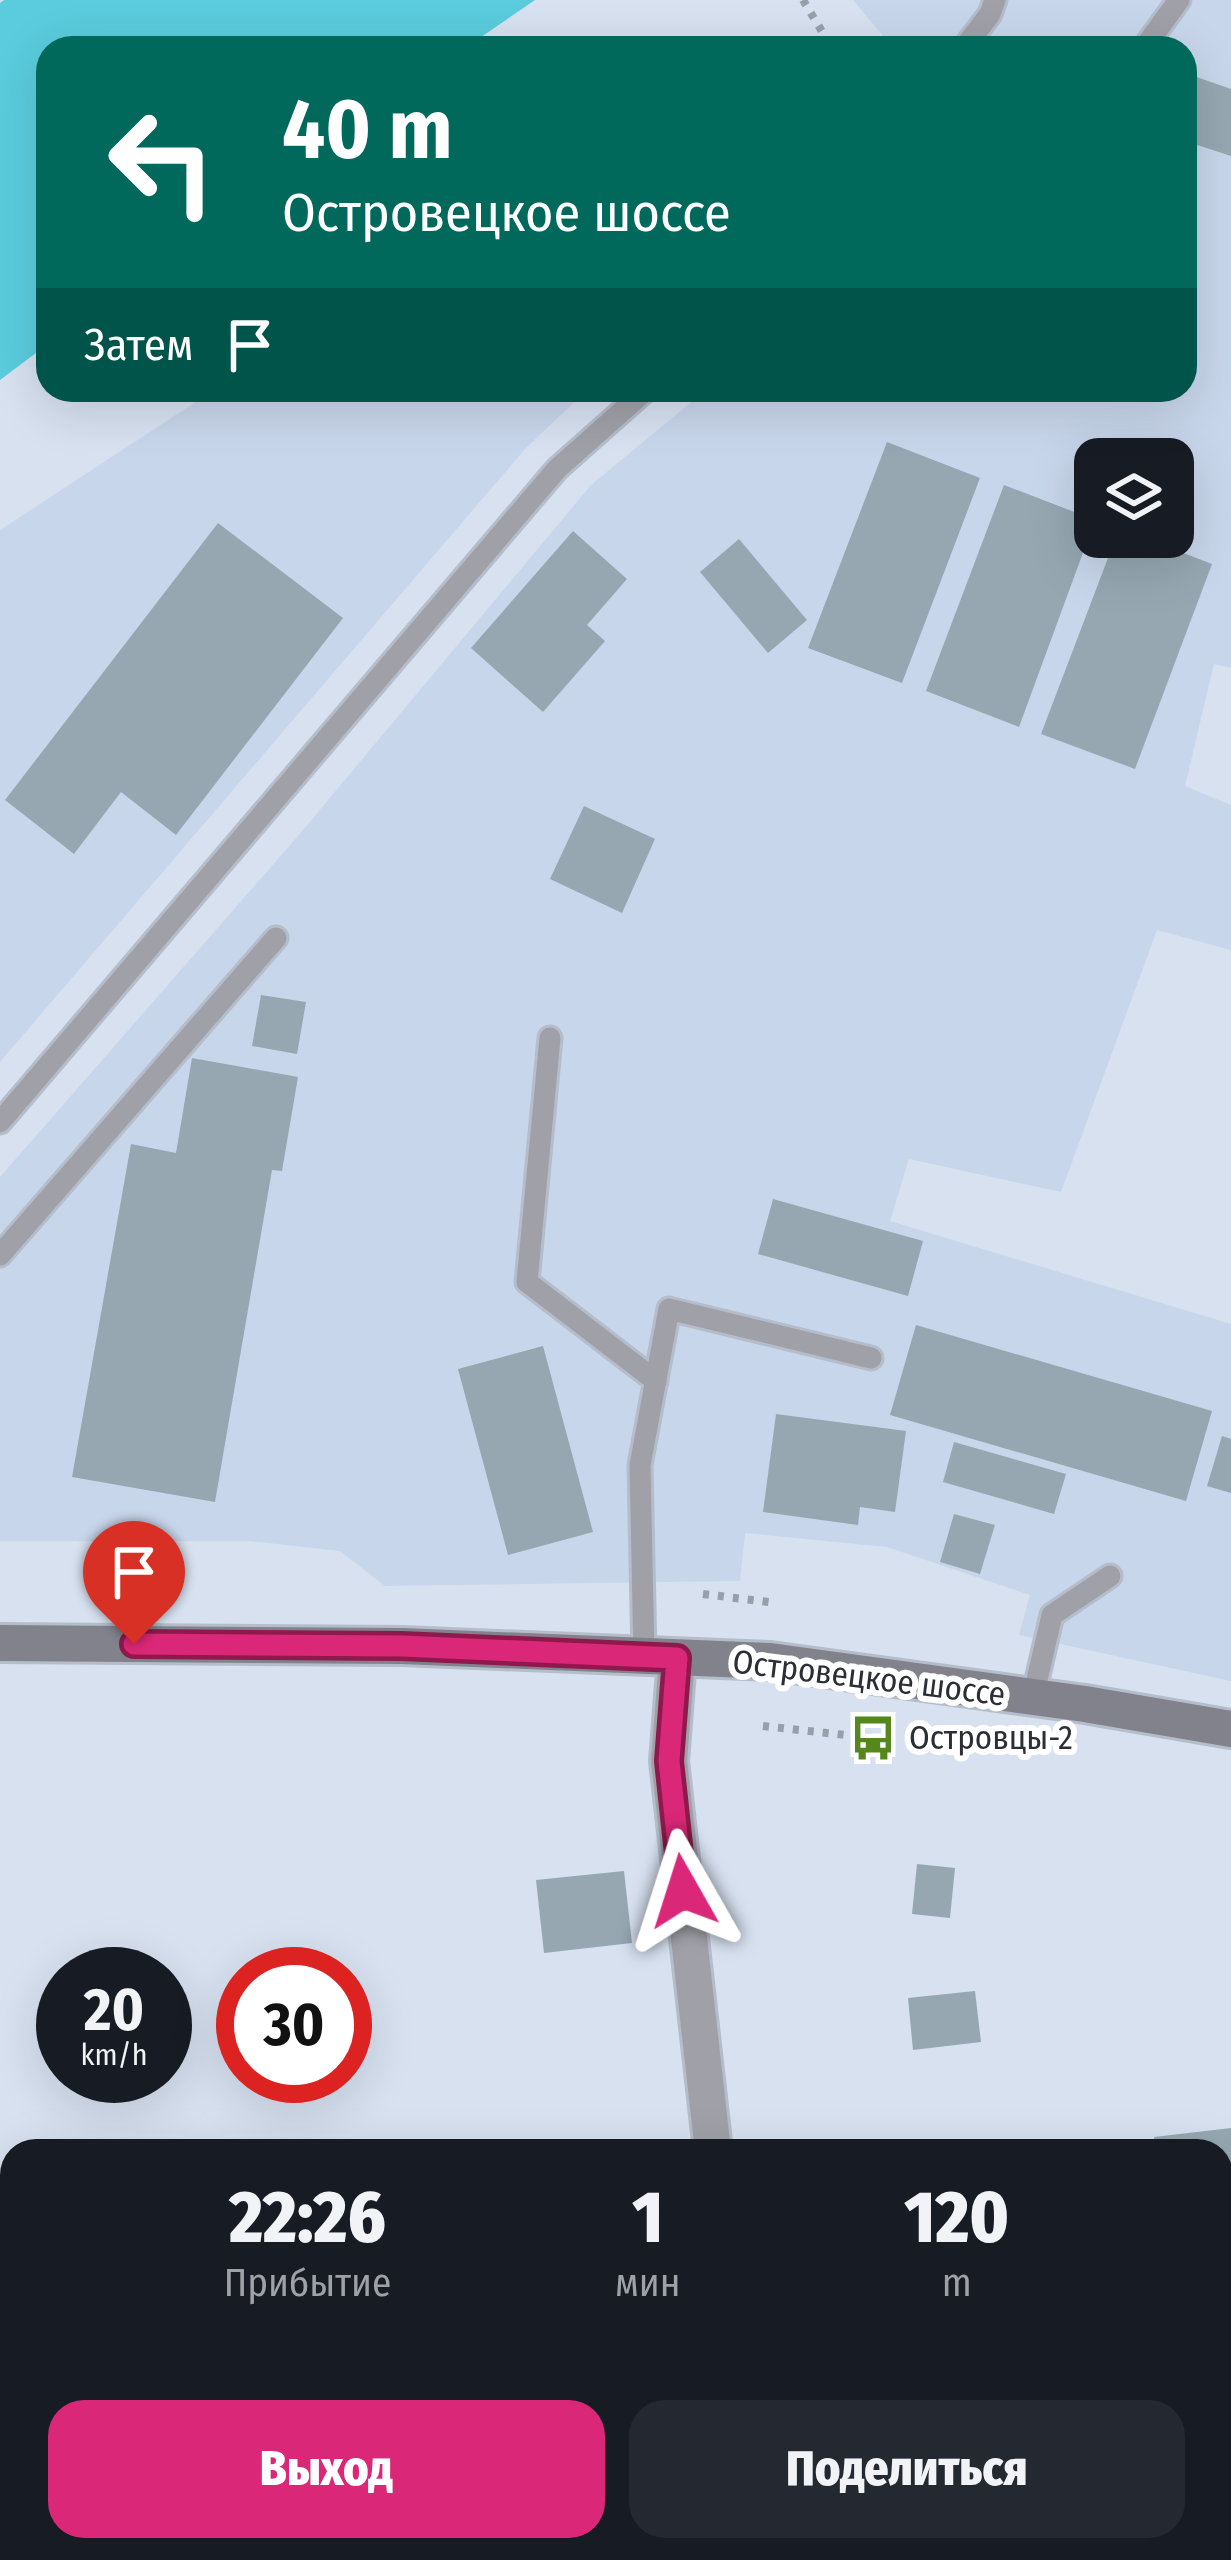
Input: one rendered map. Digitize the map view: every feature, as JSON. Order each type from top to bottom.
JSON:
[{"type":"main road","name":"Островецкое шоссе","points":[[0,1643],[402,1646],[770,1661],[1231,1729]]},
{"type":"street","points":[[660,1657],[712,2139]]},
{"type":"lane","points":[[973,36],[995,0]]},
{"type":"lane","points":[[1153,36],[1179,0]]},
{"type":"lane","points":[[0,1122],[557,469],[632,402]]},
{"type":"lane","points":[[0,1255],[276,938]]},
{"type":"lane","points":[[550,1038],[527,1282],[656,1381]]},
{"type":"lane","points":[[660,1657],[640,1466],[669,1309],[871,1358]]},
{"type":"lane","points":[[1033,1697],[1052,1615],[1110,1576]]},
{"type":"path","points":[[803,0],[825,36]]},
{"type":"path","points":[[703,1594],[776,1603]]},
{"type":"path","points":[[763,1726],[873,1738]]},
{"type":"shaded area","points":[[853,0],[1231,0],[1231,668],[1214,664],[1185,786],[1231,805],[1231,950],[1157,930],[1061,1192],[909,1159],[890,1221],[1231,1324],[1231,1681],[1019,1635],[1030,1595],[887,1547],[745,1533],[740,1581],[385,1586],[340,1551],[249,1541],[0,1541],[0,1177],[298,836],[591,485],[691,402],[1197,402],[1197,36],[883,36]]},
{"type":"shaded area","points":[[196,402],[574,402],[526,448],[0,1062],[0,530]]},
{"type":"water","points":[[535,0],[482,36],[36,36],[36,353],[0,380],[0,3]]},
{"type":"building","points":[[1197,77],[1231,89],[1231,156],[1197,145]]},
{"type":"building","points":[[887,442],[980,478],[902,683],[808,648]]},
{"type":"building","points":[[1004,485],[1074,512],[1074,558],[1081,558],[1019,727],[926,691]]},
{"type":"building","points":[[218,523],[343,618],[176,835],[121,792],[74,854],[5,800]]},
{"type":"building","points":[[573,531],[627,579],[587,625],[605,641],[543,712],[471,648]]},
{"type":"building","points":[[739,539],[807,620],[768,653],[700,572]]},
{"type":"building","points":[[1194,557],[1212,564],[1135,769],[1041,734],[1108,558]]},
{"type":"building","points":[[584,806],[655,839],[622,913],[550,879]]},
{"type":"building","points":[[261,995],[306,1002],[297,1054],[252,1046]]},
{"type":"building","points":[[192,1058],[298,1077],[282,1171],[272,1170],[215,1502],[72,1477],[131,1144],[176,1153]]},
{"type":"building","points":[[773,1199],[923,1241],[908,1296],[758,1254]]},
{"type":"building","points":[[916,1325],[1212,1411],[1186,1501],[890,1415]]},
{"type":"building","points":[[543,1346],[593,1532],[508,1555],[458,1369]]},
{"type":"building","points":[[776,1414],[906,1431],[895,1512],[860,1507],[858,1525],[763,1512]]},
{"type":"building","points":[[1222,1436],[1231,1439],[1231,1493],[1207,1486]]},
{"type":"building","points":[[954,1442],[1066,1474],[1054,1514],[943,1482]]},
{"type":"building","points":[[954,1514],[995,1525],[980,1574],[940,1562]]},
{"type":"building","points":[[917,1864],[955,1868],[950,1918],[912,1914]]},
{"type":"building","points":[[624,1871],[632,1943],[544,1953],[536,1880]]},
{"type":"building","points":[[975,1991],[981,2042],[913,2050],[908,1998]]},
{"type":"building","points":[[1231,2128],[1231,2139],[1154,2137]]},
{"type":"place","name":"Островцы-2","points":[[873,1738]]},
{"type":"route","points":[[134,1644],[402,1646],[677,1658],[669,1761],[683,1891]]}]
